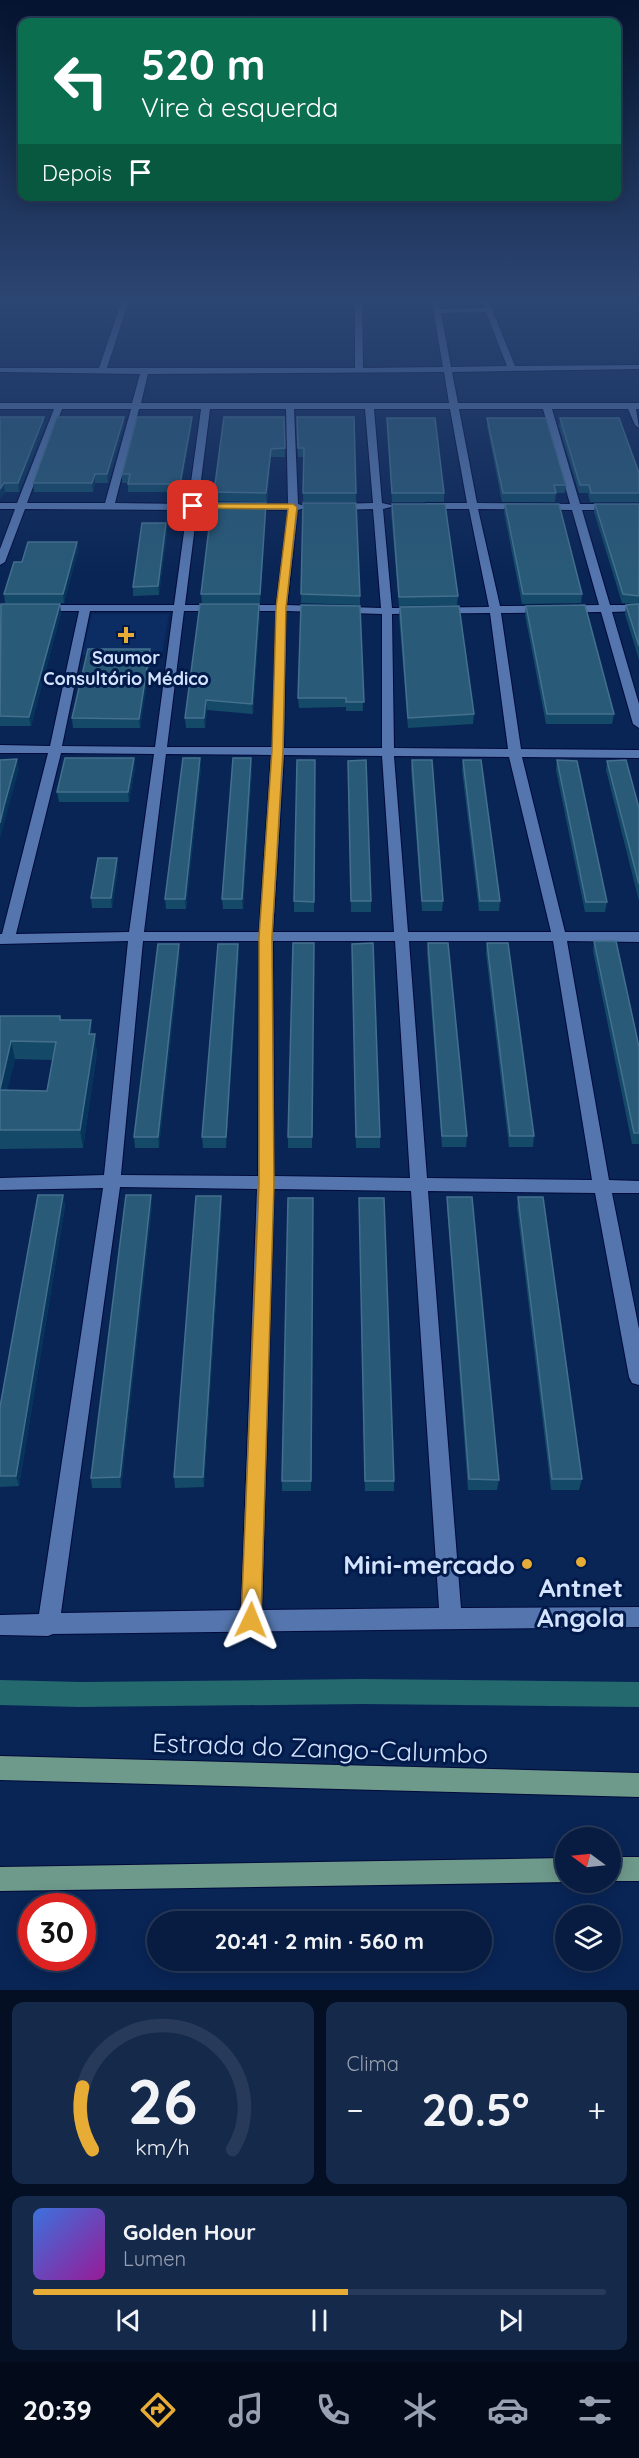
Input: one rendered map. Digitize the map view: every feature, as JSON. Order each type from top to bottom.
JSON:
[{"type":"main road","name":"Estrada do Zango-Calumbo","points":[[0,1768],[639,1785]]},
{"type":"main road","points":[[621,1869],[639,1869]]},
{"type":"main road","points":[[0,1879],[555,1870]]},
{"type":"street","points":[[109,506],[139,390]]},
{"type":"street","points":[[453,390],[473,507],[495,609],[515,754],[560,936],[603,1187],[639,1377]]},
{"type":"street","points":[[369,405],[380,506],[387,611],[388,752],[451,1619]]},
{"type":"street","points":[[0,406],[635,406],[639,425]]},
{"type":"street","points":[[0,562],[19,506],[59,406]]},
{"type":"street","points":[[48,1626],[112,1181],[136,936],[206,406]]},
{"type":"street","points":[[251,1620],[266,1184],[266,937],[278,750],[281,608],[293,507],[290,406]]},
{"type":"street","points":[[547,406],[639,724]]},
{"type":"street","points":[[0,506],[403,506]]},
{"type":"street","points":[[415,506],[639,507]]},
{"type":"street","points":[[0,608],[281,608],[387,611],[639,608]]},
{"type":"street","points":[[85,608],[56,747],[4,939],[136,936],[639,937]]},
{"type":"street","points":[[0,749],[56,747],[639,754]]},
{"type":"street","points":[[0,1184],[112,1181],[639,1187]]},
{"type":"street","points":[[0,1625],[48,1626],[251,1620],[639,1617]]},
{"type":"shaded area","name":"Saumor Consultório Médico","points":[[92,614],[169,614],[162,655],[82,655]]},
{"type":"shaded area","points":[[361,1679],[639,1682],[639,1707],[362,1704],[79,1707],[0,1705],[0,1680],[81,1682]]},
{"type":"building","points":[[0,417],[44,417],[18,483],[4,483],[0,489]]},
{"type":"building","points":[[57,417],[124,417],[107,474],[95,474],[92,483],[33,483]]},
{"type":"building","points":[[137,417],[192,417],[180,484],[128,484],[130,474],[122,474]]},
{"type":"building","points":[[224,417],[284,417],[285,448],[271,449],[266,493],[214,492]]},
{"type":"building","points":[[297,417],[354,417],[356,493],[303,493],[304,448],[298,448]]},
{"type":"building","points":[[387,418],[435,418],[444,493],[392,493]]},
{"type":"building","points":[[487,418],[546,418],[566,485],[554,485],[556,493],[503,493]]},
{"type":"building","points":[[560,418],[619,418],[639,473],[639,493],[591,493],[589,485],[580,485]]},
{"type":"building","points":[[212,503],[266,503],[260,594],[201,594]]},
{"type":"building","points":[[303,503],[356,503],[360,596],[301,594]]},
{"type":"building","points":[[392,504],[445,504],[458,596],[399,597]]},
{"type":"building","points":[[505,504],[559,504],[582,594],[523,594]]},
{"type":"building","points":[[595,504],[639,504],[639,596],[623,594]]},
{"type":"building","points":[[142,523],[166,523],[158,586],[133,587]]},
{"type":"building","points":[[28,542],[77,542],[63,594],[4,594],[14,562],[22,562]]},
{"type":"building","points":[[1,604],[60,604],[29,717],[0,716]]},
{"type":"building","points":[[200,604],[259,604],[252,704],[206,700],[204,718],[185,718]]},
{"type":"building","points":[[639,604],[639,646],[626,605]]},
{"type":"building","points":[[301,605],[360,606],[364,702],[346,702],[346,698],[298,698]]},
{"type":"building","points":[[585,605],[614,714],[547,714],[526,606]]},
{"type":"building","points":[[459,606],[474,714],[408,718],[400,607]]},
{"type":"building","points":[[88,649],[150,649],[139,719],[72,718]]},
{"type":"building","points":[[65,758],[134,758],[128,792],[57,792]]},
{"type":"building","points":[[183,758],[200,758],[185,899],[165,899]]},
{"type":"building","points":[[233,758],[251,758],[242,899],[222,899]]},
{"type":"building","points":[[17,759],[4,806],[0,823],[0,760]]},
{"type":"building","points":[[297,760],[315,760],[314,902],[294,901]]},
{"type":"building","points":[[366,760],[371,901],[351,901],[348,761]]},
{"type":"building","points":[[412,760],[432,760],[443,901],[422,901]]},
{"type":"building","points":[[463,760],[481,760],[500,901],[480,901]]},
{"type":"building","points":[[557,760],[577,761],[607,902],[586,902]]},
{"type":"building","points":[[626,760],[639,808],[639,884],[607,761]]},
{"type":"building","points":[[98,858],[117,858],[111,898],[91,898]]},
{"type":"building","points":[[594,941],[616,941],[639,1047],[639,1133],[634,1133]]},
{"type":"building","points":[[293,943],[314,943],[312,1137],[288,1137]]},
{"type":"building","points":[[373,943],[380,1137],[356,1137],[352,944]]},
{"type":"building","points":[[428,943],[448,943],[467,1136],[442,1136]]},
{"type":"building","points":[[487,943],[508,943],[534,1136],[510,1136]]},
{"type":"building","points":[[158,944],[179,944],[158,1137],[134,1137]]},
{"type":"building","points":[[218,944],[238,944],[226,1137],[202,1137]]},
{"type":"building","points":[[0,1016],[60,1016],[60,1020],[91,1020],[89,1034],[95,1034],[80,1130],[0,1130],[0,1090],[47,1091],[56,1042],[11,1041],[0,1089]]},
{"type":"building","points":[[38,1195],[63,1195],[16,1476],[0,1476],[0,1407]]},
{"type":"building","points":[[126,1195],[151,1195],[120,1477],[91,1478]]},
{"type":"building","points":[[196,1196],[221,1196],[203,1477],[174,1477]]},
{"type":"building","points":[[447,1197],[472,1197],[499,1480],[469,1479]]},
{"type":"building","points":[[518,1197],[543,1197],[582,1479],[552,1479]]},
{"type":"building","points":[[288,1198],[313,1198],[311,1481],[282,1481]]},
{"type":"building","points":[[359,1198],[384,1198],[394,1481],[365,1481]]},
{"type":"place","name":"Saumor Consultório Médico","points":[[126,635]]},
{"type":"place","name":"Antnet Angola","points":[[581,1562]]},
{"type":"place","name":"Mini-mercado","points":[[527,1564]]},
{"type":"route","points":[[193,506],[293,507],[281,608],[278,750],[266,937],[266,1184],[251,1620]]}]
